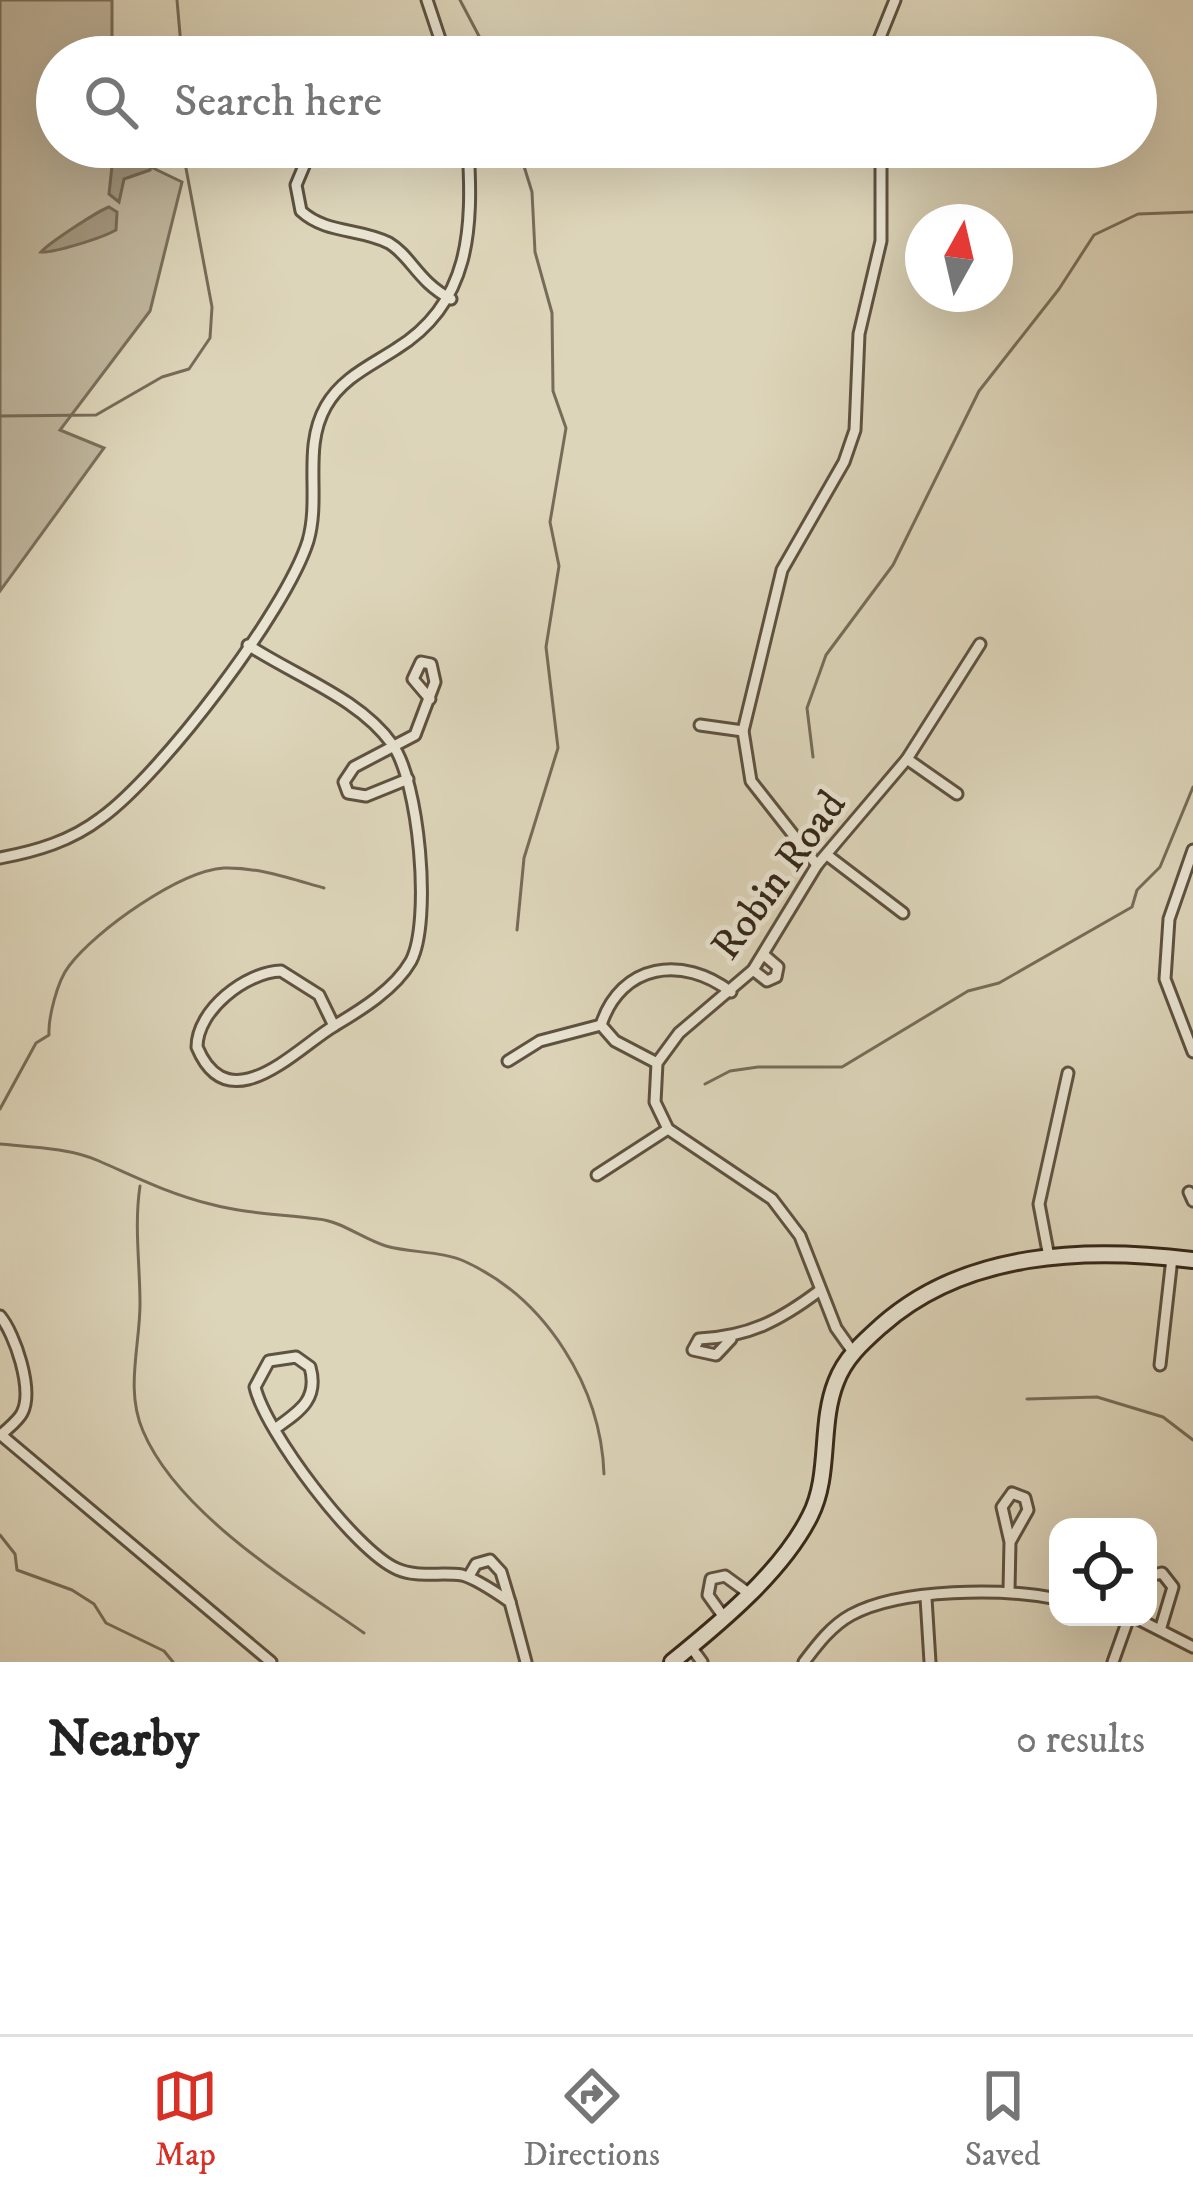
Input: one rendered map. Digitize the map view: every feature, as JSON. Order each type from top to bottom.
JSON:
[{"type":"main road","points":[[673,1662],[777,1562],[812,1513],[823,1472],[830,1398],[853,1352],[901,1308],[934,1288],[1049,1257],[1093,1252],[1193,1260]]},
{"type":"street","points":[[427,0],[439,36]]},
{"type":"street","points":[[880,36],[895,0]]},
{"type":"street","points":[[303,168],[296,185],[301,212],[322,225],[388,243],[420,280],[451,299]]},
{"type":"street","points":[[0,858],[68,838],[114,808],[143,781],[248,645],[309,537],[312,459],[324,409],[347,380],[425,330],[451,299],[464,254],[467,168]]},
{"type":"street","points":[[817,865],[751,782],[742,731],[760,680],[782,570],[844,462],[855,430],[859,334],[881,241],[881,168]]},
{"type":"street","name":"Robin Road","points":[[656,1063],[679,1033],[753,970],[817,865],[907,759],[980,644]]},
{"type":"street","points":[[248,645],[357,711],[395,748],[408,779],[419,888],[417,946],[402,974],[334,1026],[271,1074],[253,1079],[214,1070],[199,1054],[196,1041],[219,1003],[245,982],[272,971],[307,983],[334,1026]]},
{"type":"street","points":[[408,779],[361,797],[345,788],[353,767],[415,735],[430,699]]},
{"type":"street","points":[[700,725],[742,731]]},
{"type":"street","points":[[907,759],[957,794]]},
{"type":"street","points":[[1193,850],[1169,919],[1165,979],[1193,1052]]},
{"type":"street","points":[[827,855],[903,913]]},
{"type":"street","points":[[753,970],[767,981],[776,977],[778,967],[764,955]]},
{"type":"street","points":[[508,1061],[540,1041],[602,1025],[623,986],[659,969],[695,970],[731,992]]},
{"type":"street","points":[[602,1025],[615,1041],[656,1063],[653,1093],[668,1130],[772,1199],[800,1236],[819,1291],[853,1352]]},
{"type":"street","points":[[1049,1257],[1040,1204],[1068,1073]]},
{"type":"street","points":[[597,1175],[668,1130]]},
{"type":"street","points":[[1160,1365],[1172,1258]]},
{"type":"street","points":[[731,1340],[787,1316],[819,1291]]},
{"type":"street","points":[[0,1316],[14,1340],[26,1400],[21,1415],[1,1435],[271,1662]]},
{"type":"street","points":[[276,1428],[302,1410],[312,1393],[310,1367],[296,1357],[269,1361],[254,1387],[293,1461],[383,1561],[413,1574],[469,1576],[509,1601]]},
{"type":"street","points":[[1009,1590],[1010,1542],[1001,1507],[1012,1493],[1024,1498],[1028,1510],[1010,1542]]},
{"type":"street","points":[[469,1576],[476,1564],[490,1560],[501,1572],[526,1662]]},
{"type":"street","points":[[1157,1574],[1162,1573],[1173,1587],[1161,1627]]},
{"type":"street","points":[[723,1616],[708,1595],[711,1579],[725,1576],[747,1592]]},
{"type":"street","points":[[803,1662],[850,1616],[926,1598],[1009,1590],[1049,1597]]},
{"type":"street","points":[[926,1598],[931,1662]]},
{"type":"street","points":[[1113,1662],[1127,1626]]},
{"type":"street","points":[[1157,1626],[1193,1647]]},
{"type":"street","points":[[691,1647],[701,1662]]},
{"type":"shaded area","points":[[0,0],[112,0],[112,36],[36,36],[36,168],[153,168],[182,182],[150,311],[60,430],[104,448],[0,591]]},
{"type":"shaded area","points":[[112,168],[151,168],[124,179],[119,202],[109,194]]},
{"type":"shaded area","points":[[109,207],[117,212],[116,230],[41,252],[74,227]]},
{"type":"waterway","points":[[177,0],[180,36]]},
{"type":"waterway","points":[[460,0],[479,36]]},
{"type":"waterway","points":[[0,416],[96,415],[162,377],[189,369],[210,338],[212,307],[186,168]]},
{"type":"waterway","points":[[517,930],[524,858],[558,748],[546,647],[559,566],[550,522],[566,428],[553,391],[552,313],[535,252],[532,192],[525,168]]},
{"type":"waterway","points":[[813,757],[807,708],[826,655],[893,565],[979,391],[1059,289],[1094,235],[1138,214],[1193,212]]},
{"type":"waterway","points":[[705,1084],[730,1071],[758,1067],[842,1067],[968,991],[999,983],[1132,907],[1137,890],[1160,867],[1193,787]]},
{"type":"waterway","points":[[0,1109],[36,1043],[49,1035],[54,1000],[69,966],[139,905],[184,880],[224,868],[324,888]]},
{"type":"waterway","points":[[0,1144],[76,1153],[195,1200],[327,1220],[386,1246],[466,1262],[521,1298],[564,1349],[592,1409],[604,1474]]},
{"type":"waterway","points":[[140,1186],[134,1384],[143,1431],[182,1491],[210,1518],[272,1569],[364,1633]]},
{"type":"waterway","points":[[1027,1399],[1097,1397],[1163,1417],[1193,1440]]},
{"type":"waterway","points":[[0,1535],[15,1554],[17,1570],[72,1590],[94,1604],[106,1623],[164,1651],[173,1662]]}]
